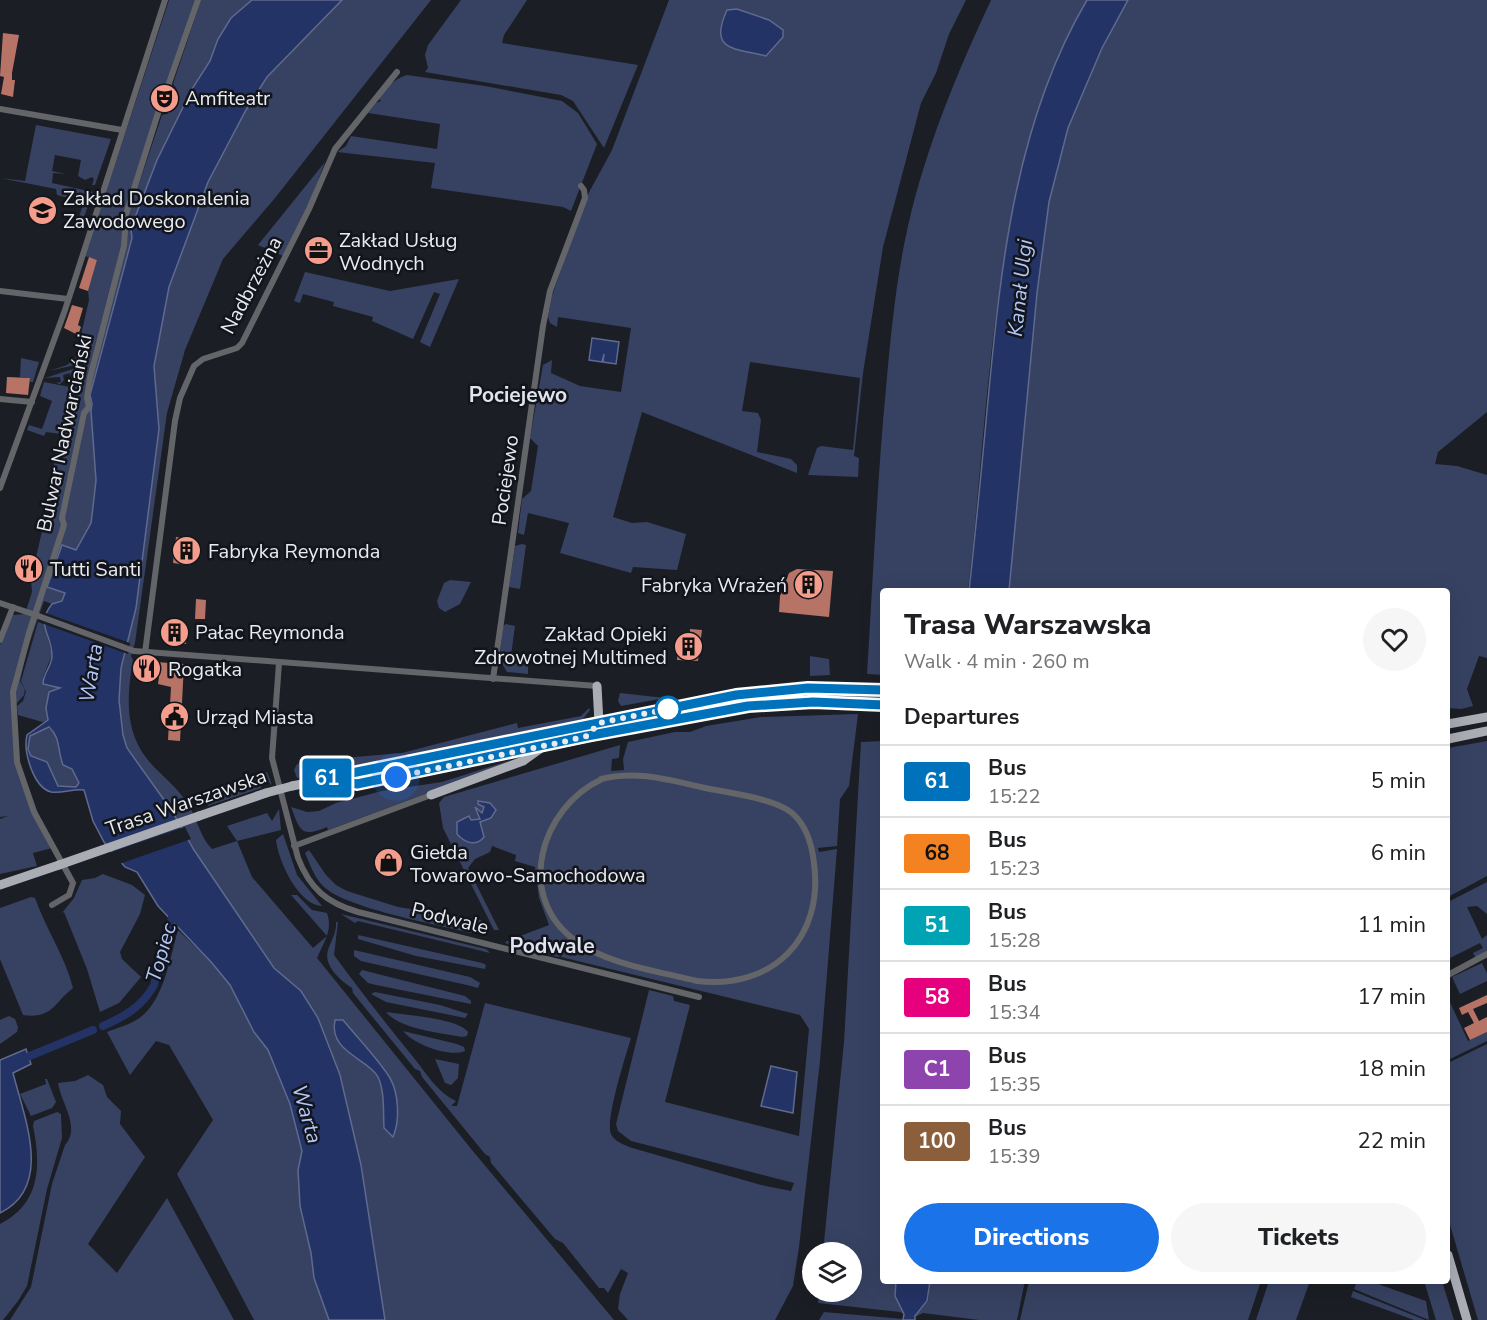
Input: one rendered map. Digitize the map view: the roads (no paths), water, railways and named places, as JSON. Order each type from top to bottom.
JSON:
[{"type":"main road","points":[[587,736],[599,723],[597,686]]},
{"type":"main road","name":"Trasa Warszawska","points":[[0,885],[266,793],[327,778],[736,695],[776,690],[828,688],[880,690]]},
{"type":"main road","points":[[327,778],[357,784],[587,736],[748,706],[807,702],[880,705]]},
{"type":"main road","points":[[1450,724],[1487,717]]},
{"type":"main road","points":[[1450,739],[1487,730]]},
{"type":"main road","points":[[431,795],[523,761],[543,747]]},
{"type":"main road","points":[[0,880],[12,881]]},
{"type":"main road","points":[[1450,1262],[1467,1320]]},
{"type":"street","points":[[0,488],[68,299],[165,0]]},
{"type":"street","name":"Bulwar Nadwarciański","points":[[52,905],[69,896],[73,883],[34,812],[17,762],[13,692],[29,633],[64,525],[62,518],[84,413],[89,407],[87,398],[90,378],[124,246],[126,214],[159,110],[168,110],[175,103],[174,92],[168,86],[198,0]]},
{"type":"street","name":"Nadbrzeżna","points":[[145,653],[175,421],[189,373],[199,361],[240,345],[309,209],[335,149],[397,72]]},
{"type":"street","points":[[0,109],[122,130]]},
{"type":"street","name":"Pociejewo","points":[[493,679],[543,326],[550,291],[585,198],[581,186]]},
{"type":"street","points":[[0,291],[68,299]]},
{"type":"street","points":[[0,399],[32,402]]},
{"type":"street","points":[[0,603],[145,653],[597,686]]},
{"type":"street","points":[[0,640],[13,607]]},
{"type":"street","name":"Podwale","points":[[279,663],[272,758],[294,846],[303,871],[316,890],[336,906],[699,997]]},
{"type":"street","points":[[645,774],[772,804],[792,814],[808,836],[813,854],[815,896],[806,928],[786,957],[771,968],[749,978],[713,983],[697,981],[597,954],[574,940],[556,921],[546,902],[541,879],[544,848],[558,814],[571,799],[589,785],[602,779],[645,774]]},
{"type":"street","points":[[294,846],[431,795]]},
{"type":"street","points":[[1450,974],[1487,954]]},
{"type":"water","name":"Warta","points":[[252,0],[342,0],[267,77],[246,110],[208,182],[169,287],[154,366],[159,429],[136,608],[121,668],[119,700],[123,735],[127,748],[172,811],[194,850],[274,968],[301,991],[318,1018],[340,1075],[361,1165],[385,1320],[329,1320],[314,1278],[311,1253],[300,1206],[298,1170],[302,1151],[290,1104],[268,1050],[254,1032],[230,985],[158,906],[137,872],[125,867],[104,842],[93,821],[84,790],[51,792],[45,789],[34,776],[28,759],[27,735],[48,720],[46,708],[49,692],[60,688],[43,684],[52,656],[45,618],[52,604],[62,601],[65,593],[47,587],[62,545],[76,550],[91,523],[96,480],[90,395],[132,238],[130,221],[134,220],[157,160],[192,89],[210,61],[218,39],[231,18]],"holes":[[[49,727],[53,731],[63,765],[72,769],[79,783],[76,787],[58,786],[47,762],[31,756],[28,749],[30,736]]]},
{"type":"water","name":"Kanał Ulgi","points":[[1087,0],[1128,0],[1102,48],[1068,128],[1049,202],[1037,293],[1009,588],[969,588],[993,349],[1006,245],[1028,143],[1043,94],[1063,46]]},
{"type":"water","points":[[737,9],[769,20],[783,30],[783,37],[766,56],[735,49],[723,40],[722,23],[727,10]]},
{"type":"water","points":[[592,338],[619,342],[616,364],[603,362],[604,354],[602,362],[589,360]]},
{"type":"water","points":[[478,801],[490,803],[496,810],[491,818],[480,822],[484,837],[478,842],[470,843],[457,834],[457,822],[469,816],[471,820],[480,819],[475,807],[482,813],[484,807],[478,804]]},
{"type":"water","points":[[335,1020],[343,1020],[386,1071],[393,1084],[398,1108],[393,1137],[384,1128],[383,1096],[378,1077],[343,1047],[334,1031]]},
{"type":"water","points":[[26,1049],[31,1064],[13,1073],[28,1130],[31,1169],[26,1186],[17,1201],[0,1213],[0,1060]]},
{"type":"water","points":[[771,1066],[797,1072],[793,1113],[761,1106]]},
{"type":"water","points":[[896,1284],[930,1284],[927,1301],[915,1316],[915,1320],[903,1320],[904,1314],[895,1296]]},
{"type":"waterway","name":"Topiec","points":[[103,1026],[132,1010],[150,992],[154,985],[173,914]]},
{"type":"waterway","name":"Topiec","points":[[20,1060],[93,1030]]},
{"type":"place","name":"Amfiteatr","points":[[164,98]]},
{"type":"place","name":"Zakład Doskonalenia Zawodowego","points":[[42,210]]},
{"type":"place","name":"Zakład Usług Wodnych","points":[[318,251]]},
{"type":"place","name":"Fabryka Reymonda","points":[[187,551]]},
{"type":"place","name":"Tutti Santi","points":[[29,569]]},
{"type":"place","name":"Fabryka Wrażeń","points":[[808,585]]},
{"type":"place","name":"Pałac Reymonda","points":[[174,632]]},
{"type":"place","name":"Zakład Opieki Zdrowotnej Multimed","points":[[688,646]]},
{"type":"place","name":"Rogatka","points":[[147,669]]},
{"type":"place","name":"Urząd Miasta","points":[[175,717]]},
{"type":"place","name":"Giełda Towarowo-Samochodowa","points":[[389,863]]},
{"type":"district","name":"Pociejewo","points":[[518,395]]},
{"type":"district","name":"Podwale","points":[[552,946]]}]
